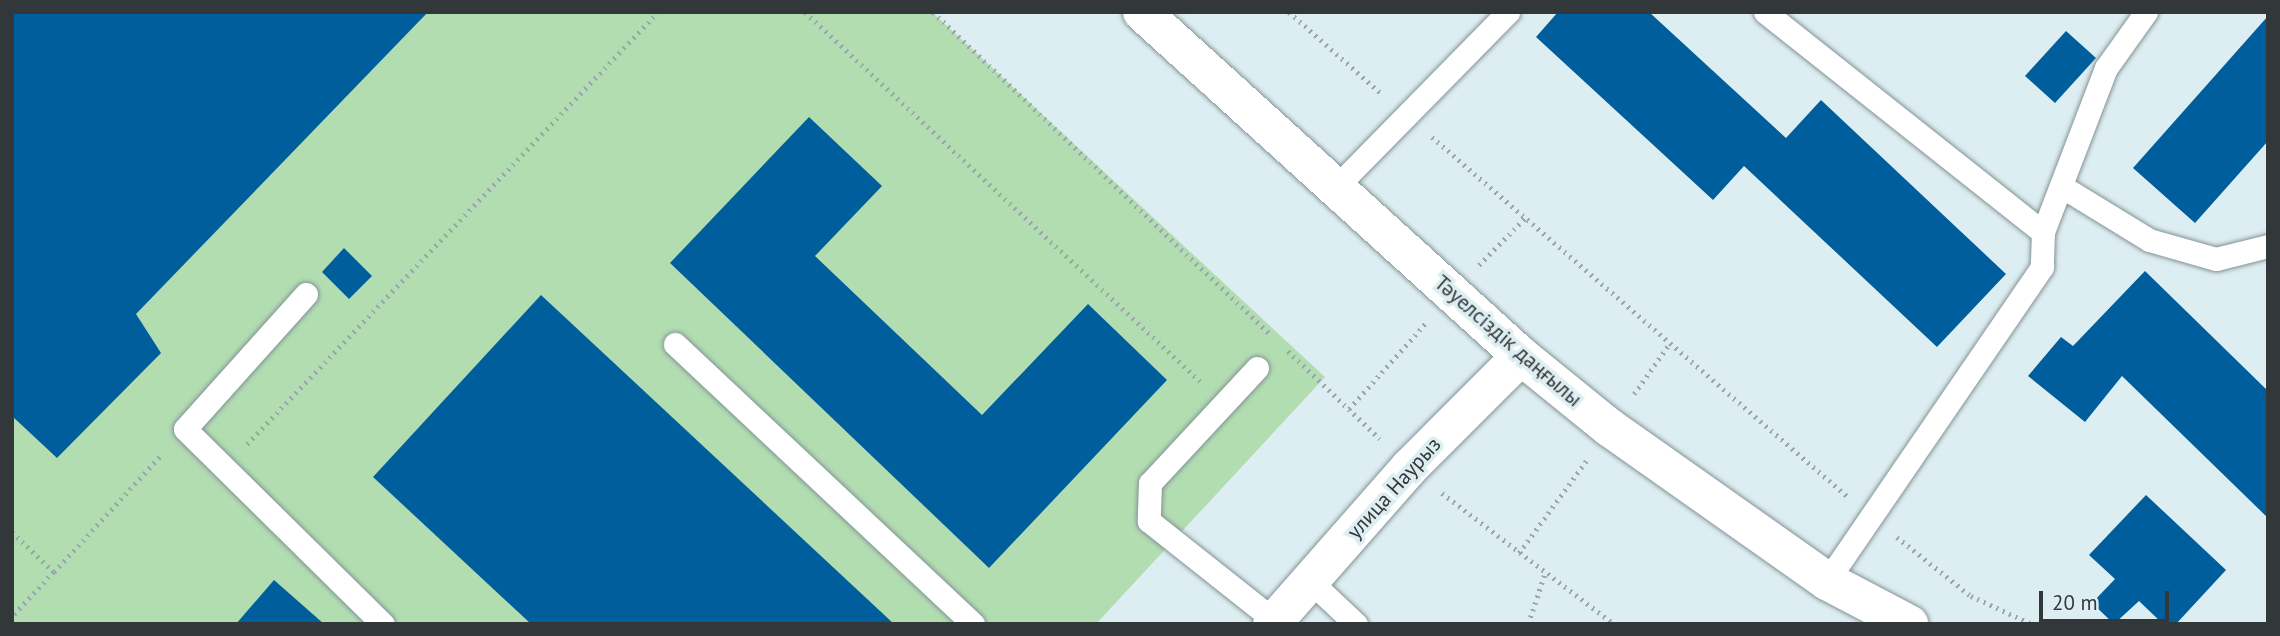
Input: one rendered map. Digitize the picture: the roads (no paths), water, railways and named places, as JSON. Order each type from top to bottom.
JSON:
[{"type":"street","name":"Тәуелсіздік даңғылы","points":[[1142,12],[1521,356],[1693,491],[1827,581],[1909,624]]},
{"type":"street","name":"улица Наурыз","points":[[1273,622],[1410,467],[1521,356]]},
{"type":"lane","points":[[1335,188],[1508,12]]},
{"type":"lane","points":[[1765,12],[2043,232]]},
{"type":"lane","points":[[1827,581],[2042,267],[2043,232],[2106,68],[2146,12]]},
{"type":"lane","points":[[2061,186],[2149,240],[2216,259],[2268,246]]},
{"type":"lane","points":[[306,294],[185,429],[383,624]]},
{"type":"lane","points":[[675,344],[973,624]]},
{"type":"lane","points":[[1257,368],[1150,483],[1149,521],[1273,622]]},
{"type":"lane","points":[[1310,581],[1356,624]]}]
